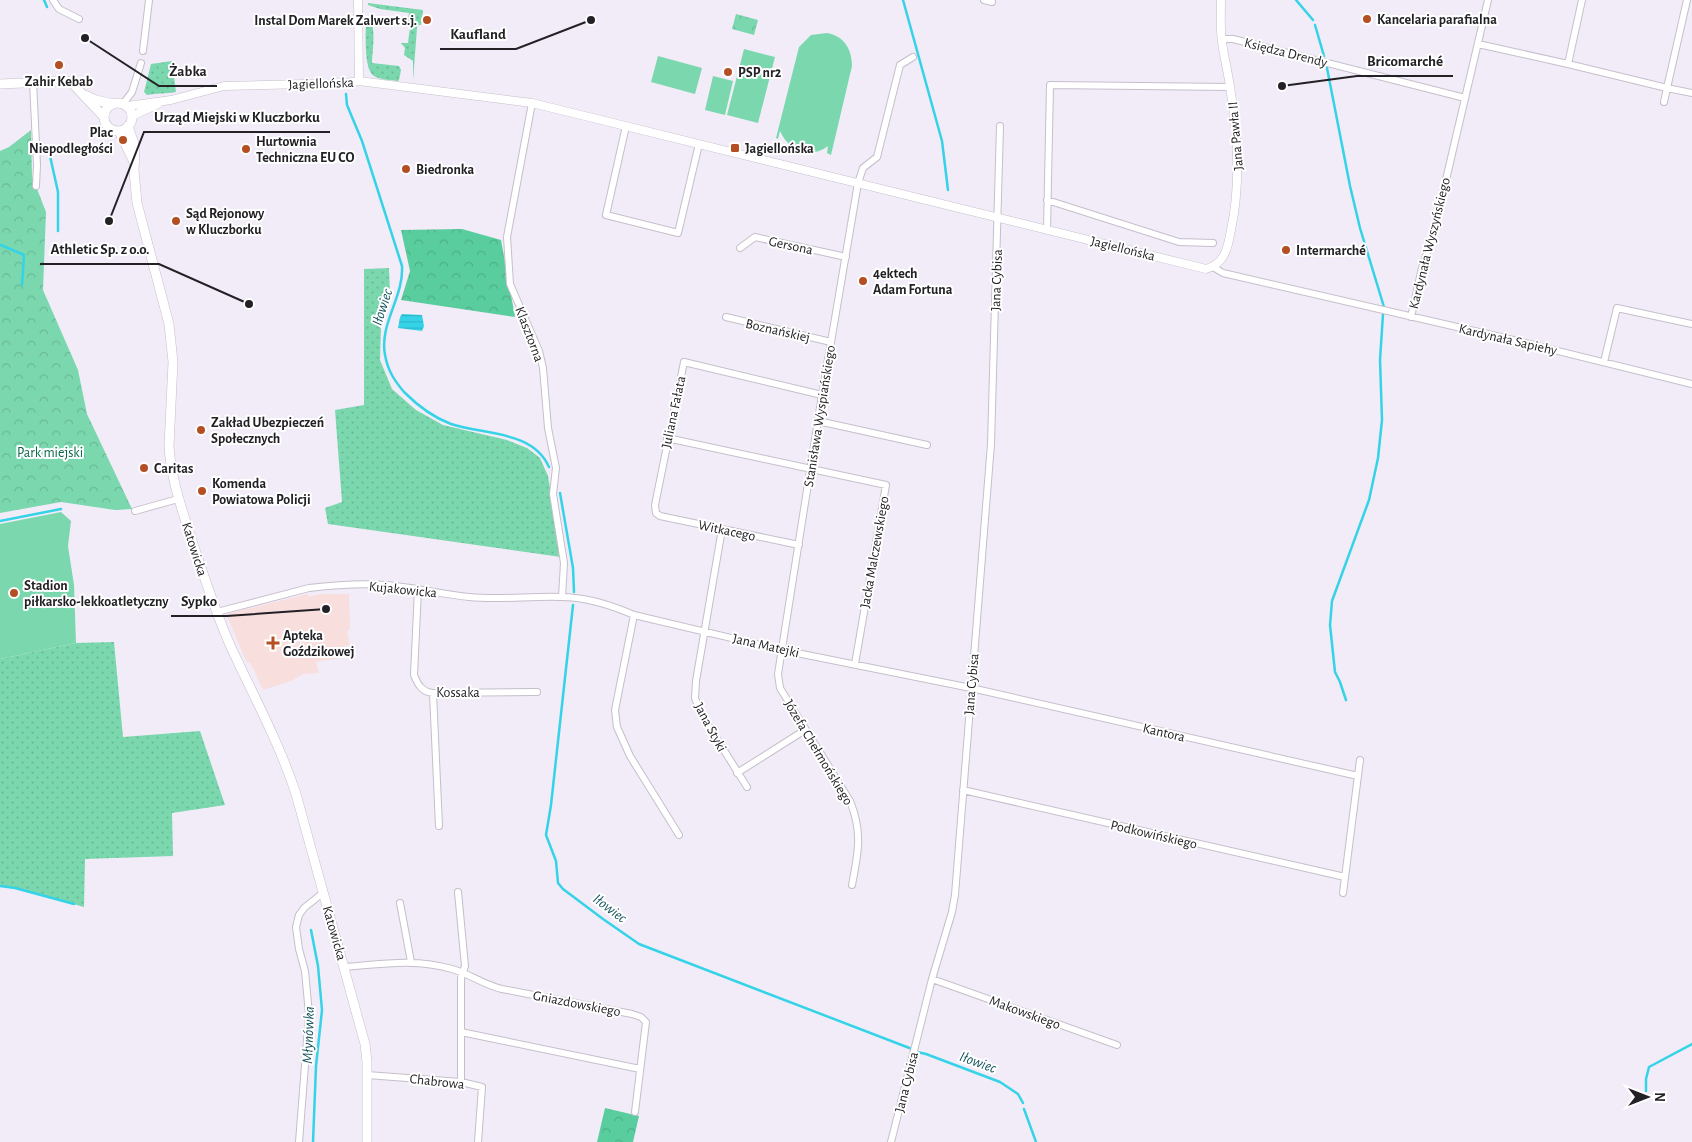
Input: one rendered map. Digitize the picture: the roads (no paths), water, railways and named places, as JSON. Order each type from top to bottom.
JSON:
[{"type":"main road","points":[[0,84],[70,81],[104,117],[110,129],[119,131],[128,126]]},
{"type":"main road","points":[[82,94],[96,100],[125,105],[132,116],[128,126],[134,147],[134,162]]},
{"type":"main road","points":[[104,117],[106,109],[113,104]]},
{"type":"main road","points":[[119,131],[134,162]]},
{"type":"main road","name":"Katowicka","points":[[134,162],[137,203],[170,324],[172,345],[169,446],[172,475],[178,499],[230,645],[271,728],[286,764],[345,967]]},
{"type":"main road","points":[[345,967],[365,1044],[367,1075],[366,1142]]},
{"type":"street","points":[[53,0],[59,9],[79,19]]},
{"type":"street","points":[[143,51],[149,0]]},
{"type":"street","points":[[358,0],[359,81]]},
{"type":"street","points":[[984,0],[992,2]]},
{"type":"street","name":"Jana Pawła II","points":[[1213,267],[1221,261],[1226,251],[1238,192],[1238,169],[1230,87],[1222,38],[1222,0]]},
{"type":"street","name":"Kardynała Wyszyńskiego","points":[[1213,267],[1223,273],[1411,317],[1422,268],[1434,231],[1488,0]]},
{"type":"street","points":[[1568,64],[1582,0]]},
{"type":"street","points":[[1664,102],[1687,0]]},
{"type":"street","name":"Księdza Drendy","points":[[1222,38],[1233,39],[1466,98]]},
{"type":"street","points":[[1478,44],[1692,93]]},
{"type":"street","points":[[858,183],[863,168],[878,157],[900,65],[913,57]]},
{"type":"street","points":[[125,105],[132,92],[141,63]]},
{"type":"street","name":"Jagiellońska","points":[[125,105],[164,101],[224,86],[346,83],[359,81],[532,103],[1206,269],[1213,267]]},
{"type":"street","points":[[33,82],[36,186]]},
{"type":"street","points":[[1047,230],[1050,85],[1230,87]]},
{"type":"street","name":"Jagiellońska","points":[[132,116],[164,101]]},
{"type":"street","name":"Klasztorna","points":[[532,103],[507,237],[510,284],[539,351],[543,368],[548,428],[556,468],[553,494],[564,563],[562,596]]},
{"type":"street","points":[[626,126],[606,215],[678,233],[699,144]]},
{"type":"street","name":"Jana Cybisa","points":[[891,1142],[955,895],[991,444],[1000,126]]},
{"type":"street","name":"Stanisława Wyspiańskiego","points":[[782,650],[858,183]]},
{"type":"street","points":[[1047,200],[1179,242],[1214,243]]},
{"type":"street","name":"Gersona","points":[[740,248],[755,237],[846,257]]},
{"type":"street","points":[[1604,362],[1617,308],[1692,324]]},
{"type":"street","name":"Boznańskiej","points":[[726,317],[831,342]]},
{"type":"street","name":"Kardynała Sapiehy","points":[[1411,317],[1692,384]]},
{"type":"street","name":"Juliana Fałata","points":[[656,513],[655,505],[667,438],[684,362],[822,395]]},
{"type":"street","points":[[818,421],[928,445]]},
{"type":"street","points":[[667,438],[811,469]]},
{"type":"street","name":"Jacka Malczewskiego","points":[[811,469],[886,485],[855,664]]},
{"type":"street","points":[[135,511],[178,499]]},
{"type":"street","name":"Witkacego","points":[[656,513],[660,516],[799,545]]},
{"type":"street","name":"Jana Styki","points":[[722,529],[696,681],[695,698],[700,712],[747,787]]},
{"type":"street","name":"Kujakowicka","points":[[217,612],[309,588],[384,585],[469,597],[562,596]]},
{"type":"street","name":"Kossaka","points":[[418,589],[414,675],[418,685],[427,692],[537,692]]},
{"type":"street","name":"Jana Matejki","points":[[562,596],[613,606],[634,615],[782,650],[971,688]]},
{"type":"street","points":[[634,615],[615,710],[617,727],[630,756],[679,836]]},
{"type":"street","name":"Józefa Chełmońskiego","points":[[782,650],[778,674],[780,688],[850,801],[857,818],[859,845],[852,885]]},
{"type":"street","name":"Kantora","points":[[971,688],[1358,776]]},
{"type":"street","points":[[433,692],[439,826]]},
{"type":"street","points":[[737,773],[806,730]]},
{"type":"street","points":[[1343,893],[1360,760]]},
{"type":"street","name":"Podkowińskiego","points":[[963,790],[1345,877]]},
{"type":"street","name":"Katowicka","points":[[299,1142],[309,1014],[305,971],[296,927],[304,908],[324,892]]},
{"type":"street","points":[[458,892],[465,966],[461,978],[461,1082]]},
{"type":"street","points":[[400,903],[411,962]]},
{"type":"street","name":"Katowicka","points":[[345,967],[411,962],[438,966],[463,973]]},
{"type":"street","name":"Gniazdowskiego","points":[[463,973],[488,986],[641,1017],[646,1022],[635,1112]]},
{"type":"street","name":"Makowskiego","points":[[932,979],[1117,1045]]},
{"type":"street","points":[[461,1032],[640,1069]]},
{"type":"street","name":"Chabrowa","points":[[367,1075],[461,1082],[482,1087],[478,1142]]},
{"type":"water","points":[[402,314],[422,315],[424,326],[422,331],[398,328]]},
{"type":"waterway","name":"Młynówka","points":[[44,0],[47,7]]},
{"type":"waterway","points":[[903,0],[942,141],[948,190]]},
{"type":"waterway","points":[[1296,0],[1313,20]]},
{"type":"waterway","points":[[1315,25],[1324,56]]},
{"type":"waterway","points":[[1327,68],[1360,228],[1384,307]]},
{"type":"waterway","name":"Iłowiec","points":[[346,94],[347,105],[362,141],[402,266],[399,289],[385,332],[385,355],[392,375],[404,392],[431,414],[451,424],[519,440],[531,446],[542,455],[549,467]]},
{"type":"waterway","name":"Młynówka","points":[[50,156],[58,192],[58,231]]},
{"type":"waterway","points":[[1,245],[24,255],[22,285]]},
{"type":"waterway","points":[[1346,700],[1335,672],[1330,625],[1332,601],[1369,500],[1378,458],[1382,420],[1380,360],[1383,314]]},
{"type":"waterway","name":"Iłowiec","points":[[560,493],[573,568],[574,592]]},
{"type":"waterway","points":[[0,521],[61,509]]},
{"type":"waterway","name":"Iłowiec","points":[[573,605],[546,835],[556,861],[558,883],[563,889],[639,944],[912,1049]]},
{"type":"waterway","points":[[0,886],[15,888],[74,904]]},
{"type":"waterway","name":"Młynówka","points":[[311,930],[318,966],[322,1010],[316,1066],[313,1142]]},
{"type":"waterway","points":[[1646,1091],[1649,1067],[1692,1044]]},
{"type":"waterway","name":"Iłowiec","points":[[917,1052],[1000,1082],[1018,1094],[1023,1103]]},
{"type":"waterway","name":"Iłowiec","points":[[1024,1109],[1036,1142]]},
{"type":"place","name":"Kancelaria parafialna","points":[[1367,19]]},
{"type":"place","name":"Instal Dom Marek Zalwert s.j.","points":[[427,20]]},
{"type":"place","name":"Kaufland","points":[[591,20]]},
{"type":"place","name":"Żabka","points":[[85,38]]},
{"type":"place","name":"Zahir Kebab","points":[[59,65]]},
{"type":"place","name":"PSP nr2","points":[[728,72]]},
{"type":"place","name":"Bricomarché","points":[[1282,86]]},
{"type":"place","name":"Plac Niepodległości","points":[[123,140]]},
{"type":"place","name":"Jagiellońska","points":[[735,148]]},
{"type":"place","name":"Hurtownia Techniczna EU CO","points":[[246,149]]},
{"type":"place","name":"Biedronka","points":[[406,169]]},
{"type":"place","name":"Urząd Miejski w Kluczborku","points":[[109,221]]},
{"type":"place","name":"Sąd Rejonowy w Kluczborku","points":[[176,221]]},
{"type":"place","name":"Intermarché","points":[[1286,250]]},
{"type":"place","name":"4ektech Adam Fortuna","points":[[863,281]]},
{"type":"place","name":"Athletic Sp. z o.o.","points":[[249,304]]},
{"type":"place","name":"Zakład Ubezpieczeń Społecznych","points":[[201,430]]},
{"type":"place","name":"Caritas","points":[[144,468]]},
{"type":"place","name":"Komenda Powiatowa Policji","points":[[202,491]]},
{"type":"place","name":"Stadion piłkarsko-lekkoatletyczny","points":[[14,593]]},
{"type":"place","name":"Sypko","points":[[326,609]]},
{"type":"place","name":"Apteka Goździkowej","points":[[273,643]]},
{"type":"park label","name":"Park miejski","points":[[50,452]]}]
